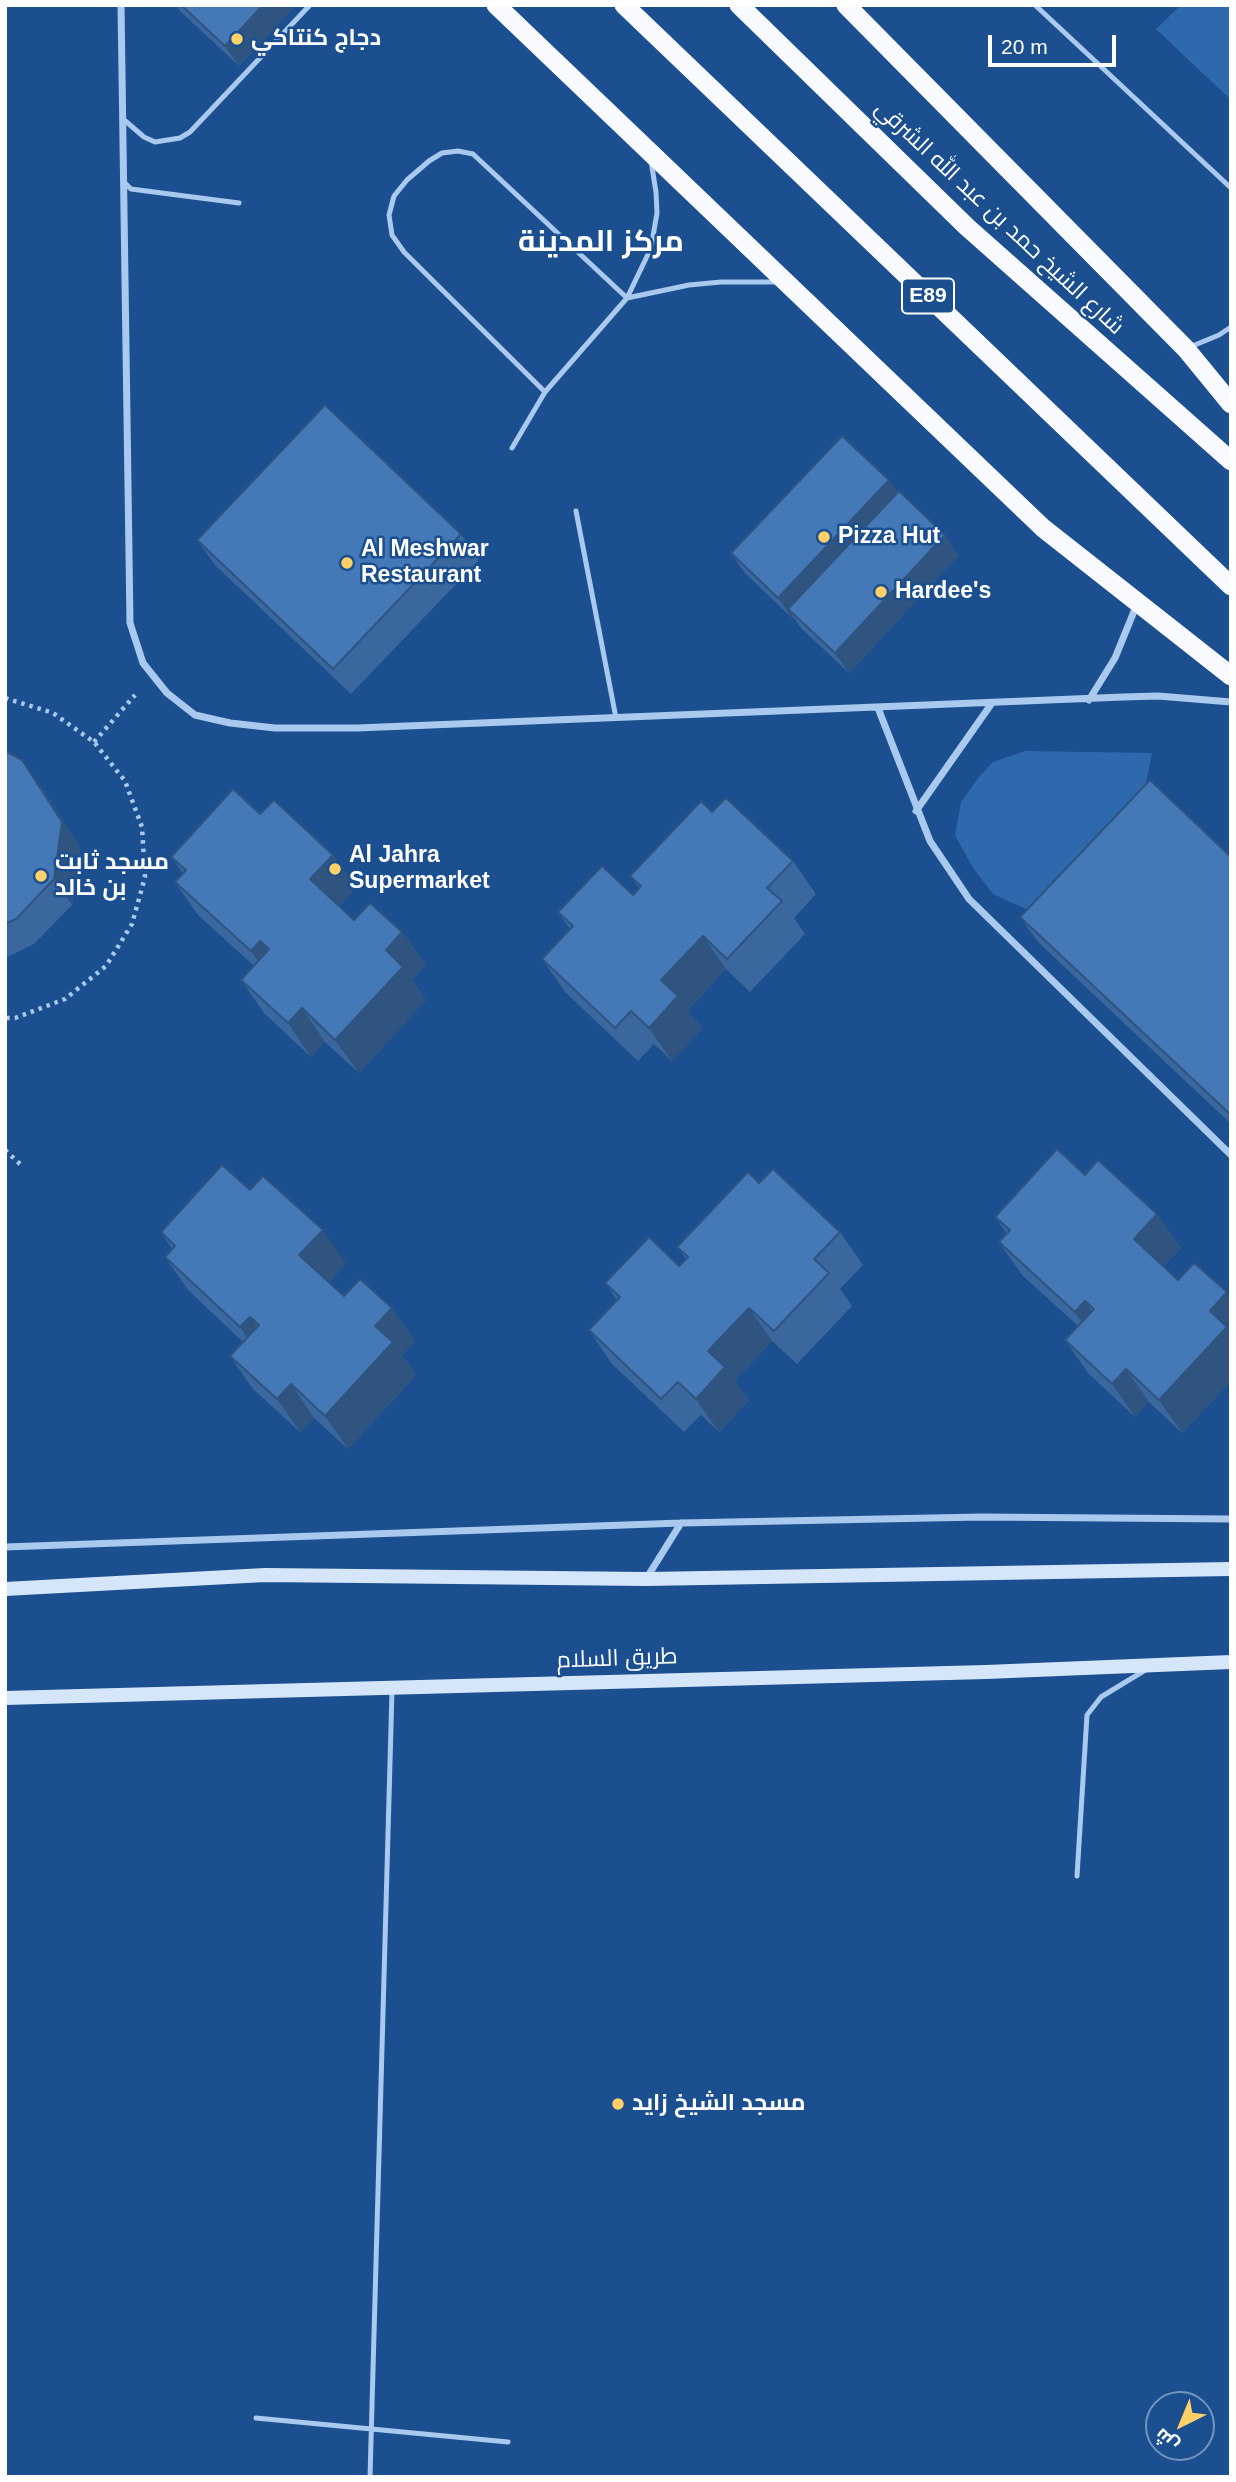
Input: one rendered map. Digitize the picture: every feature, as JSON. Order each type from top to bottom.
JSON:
[{"type":"highway","points":[[496,5],[1043,528],[1231,676]]},
{"type":"highway","name":"E89","points":[[624,5],[1231,586]]},
{"type":"highway","name":"شارع الشيخ حمد بن عبد الله الشرقي","points":[[739,5],[967,227],[1231,461]]},
{"type":"highway","points":[[846,5],[1186,349],[1231,404]]},
{"type":"main road","points":[[5,1589],[265,1575],[646,1579],[1231,1569]]},
{"type":"main road","name":"طريق السلام","points":[[5,1698],[1150,1667],[1231,1662]]},
{"type":"street","points":[[121,5],[130,623],[144,663],[167,693],[195,715],[230,723],[275,728],[357,728],[1158,696],[1229,704]]},
{"type":"street","points":[[1089,700],[1115,659],[1138,602]]},
{"type":"street","points":[[916,811],[992,704]]},
{"type":"street","points":[[878,708],[916,811],[930,841],[970,899],[1231,1155]]},
{"type":"street","points":[[5,1547],[681,1523],[981,1517],[1231,1519]]},
{"type":"street","points":[[646,1579],[681,1523]]},
{"type":"lane","points":[[123,119],[144,137],[155,142],[180,138],[190,132],[310,5]]},
{"type":"lane","points":[[1035,5],[1231,188]]},
{"type":"lane","points":[[512,448],[545,392],[626,298],[651,248],[656,192],[648,150]]},
{"type":"lane","points":[[545,392],[404,252],[393,235],[389,215],[394,196],[407,180],[443,153],[458,151],[473,154],[626,298]]},
{"type":"lane","points":[[123,181],[131,189],[239,203]]},
{"type":"lane","points":[[626,298],[689,285],[785,282]]},
{"type":"lane","points":[[1186,349],[1203,344],[1231,327]]},
{"type":"lane","points":[[576,510],[616,719]]},
{"type":"lane","points":[[1077,1877],[1087,1715],[1101,1697],[1150,1667]]},
{"type":"lane","points":[[370,2477],[392,1688]]},
{"type":"lane","points":[[256,2418],[509,2442]]},
{"type":"path","points":[[94,742],[153,675]]},
{"type":"path","points":[[5,698],[53,713],[94,742],[125,781],[142,827],[145,877],[132,925],[106,966],[65,999],[15,1018],[5,1018]]},
{"type":"path","points":[[5,1150],[20,1164]]},
{"type":"shaded area","points":[[1181,5],[1231,5],[1231,100],[1156,29]]},
{"type":"shaded area","points":[[1025,751],[1152,753],[1138,825],[1028,910],[993,894],[973,868],[955,835],[961,802],[979,777],[993,762]]},
{"type":"building","points":[[181,5],[263,5],[225,46]]},
{"type":"building","name":"Al Meshwar Restaurant","points":[[325,405],[461,534],[333,669],[197,540]]},
{"type":"building","name":"Pizza Hut","points":[[842,436],[889,480],[778,598],[731,553]]},
{"type":"building","name":"Hardee's","points":[[899,491],[945,535],[835,653],[788,609]]},
{"type":"building","name":"مسجد ثابت بن خالد","points":[[5,751],[22,760],[62,822],[54,879],[16,919],[5,924]]},
{"type":"building","points":[[1150,780],[1231,857],[1231,1115],[1020,917]]},
{"type":"building","points":[[233,789],[260,814],[274,800],[333,855],[310,879],[354,920],[370,903],[402,932],[386,950],[403,967],[335,1040],[302,1008],[288,1023],[241,980],[269,949],[260,941],[251,951],[175,882],[186,870],[171,857]]},
{"type":"building","points":[[726,798],[793,861],[767,888],[782,901],[727,959],[703,936],[661,980],[678,996],[649,1028],[631,1011],[615,1028],[542,959],[573,926],[558,912],[602,866],[633,895],[641,886],[630,876],[701,801],[712,812]]},
{"type":"building","points":[[1057,1149],[1085,1175],[1098,1160],[1157,1214],[1134,1239],[1178,1280],[1194,1263],[1227,1292],[1210,1311],[1227,1327],[1159,1400],[1126,1369],[1112,1384],[1065,1340],[1094,1309],[1085,1301],[1075,1312],[999,1242],[1010,1230],[995,1217]]},
{"type":"building","points":[[222,1165],[250,1190],[263,1176],[323,1230],[299,1255],[344,1296],[360,1279],[392,1308],[375,1326],[393,1342],[325,1416],[291,1384],[277,1399],[230,1356],[259,1325],[250,1317],[240,1327],[165,1257],[175,1246],[161,1232]]},
{"type":"building","points":[[773,1169],[840,1232],[814,1259],[829,1273],[774,1331],[749,1308],[708,1351],[725,1367],[696,1399],[678,1382],[661,1399],[589,1330],[620,1297],[605,1283],[649,1237],[679,1266],[688,1257],[677,1247],[748,1172],[759,1183]]},
{"type":"place","name":"دجاج كنتاكي","points":[[237,39]]},
{"type":"place","name":"Pizza Hut","points":[[824,537]]},
{"type":"place","name":"Al Meshwar Restaurant","points":[[347,563]]},
{"type":"place","name":"Hardee's","points":[[881,592]]},
{"type":"place","name":"Al Jahra Supermarket","points":[[335,869]]},
{"type":"place","name":"مسجد ثابت بن خالد","points":[[41,876]]},
{"type":"place","name":"مسجد الشيخ زايد","points":[[618,2104]]},
{"type":"district","name":"مركز المدينة","points":[[601,243]]}]
